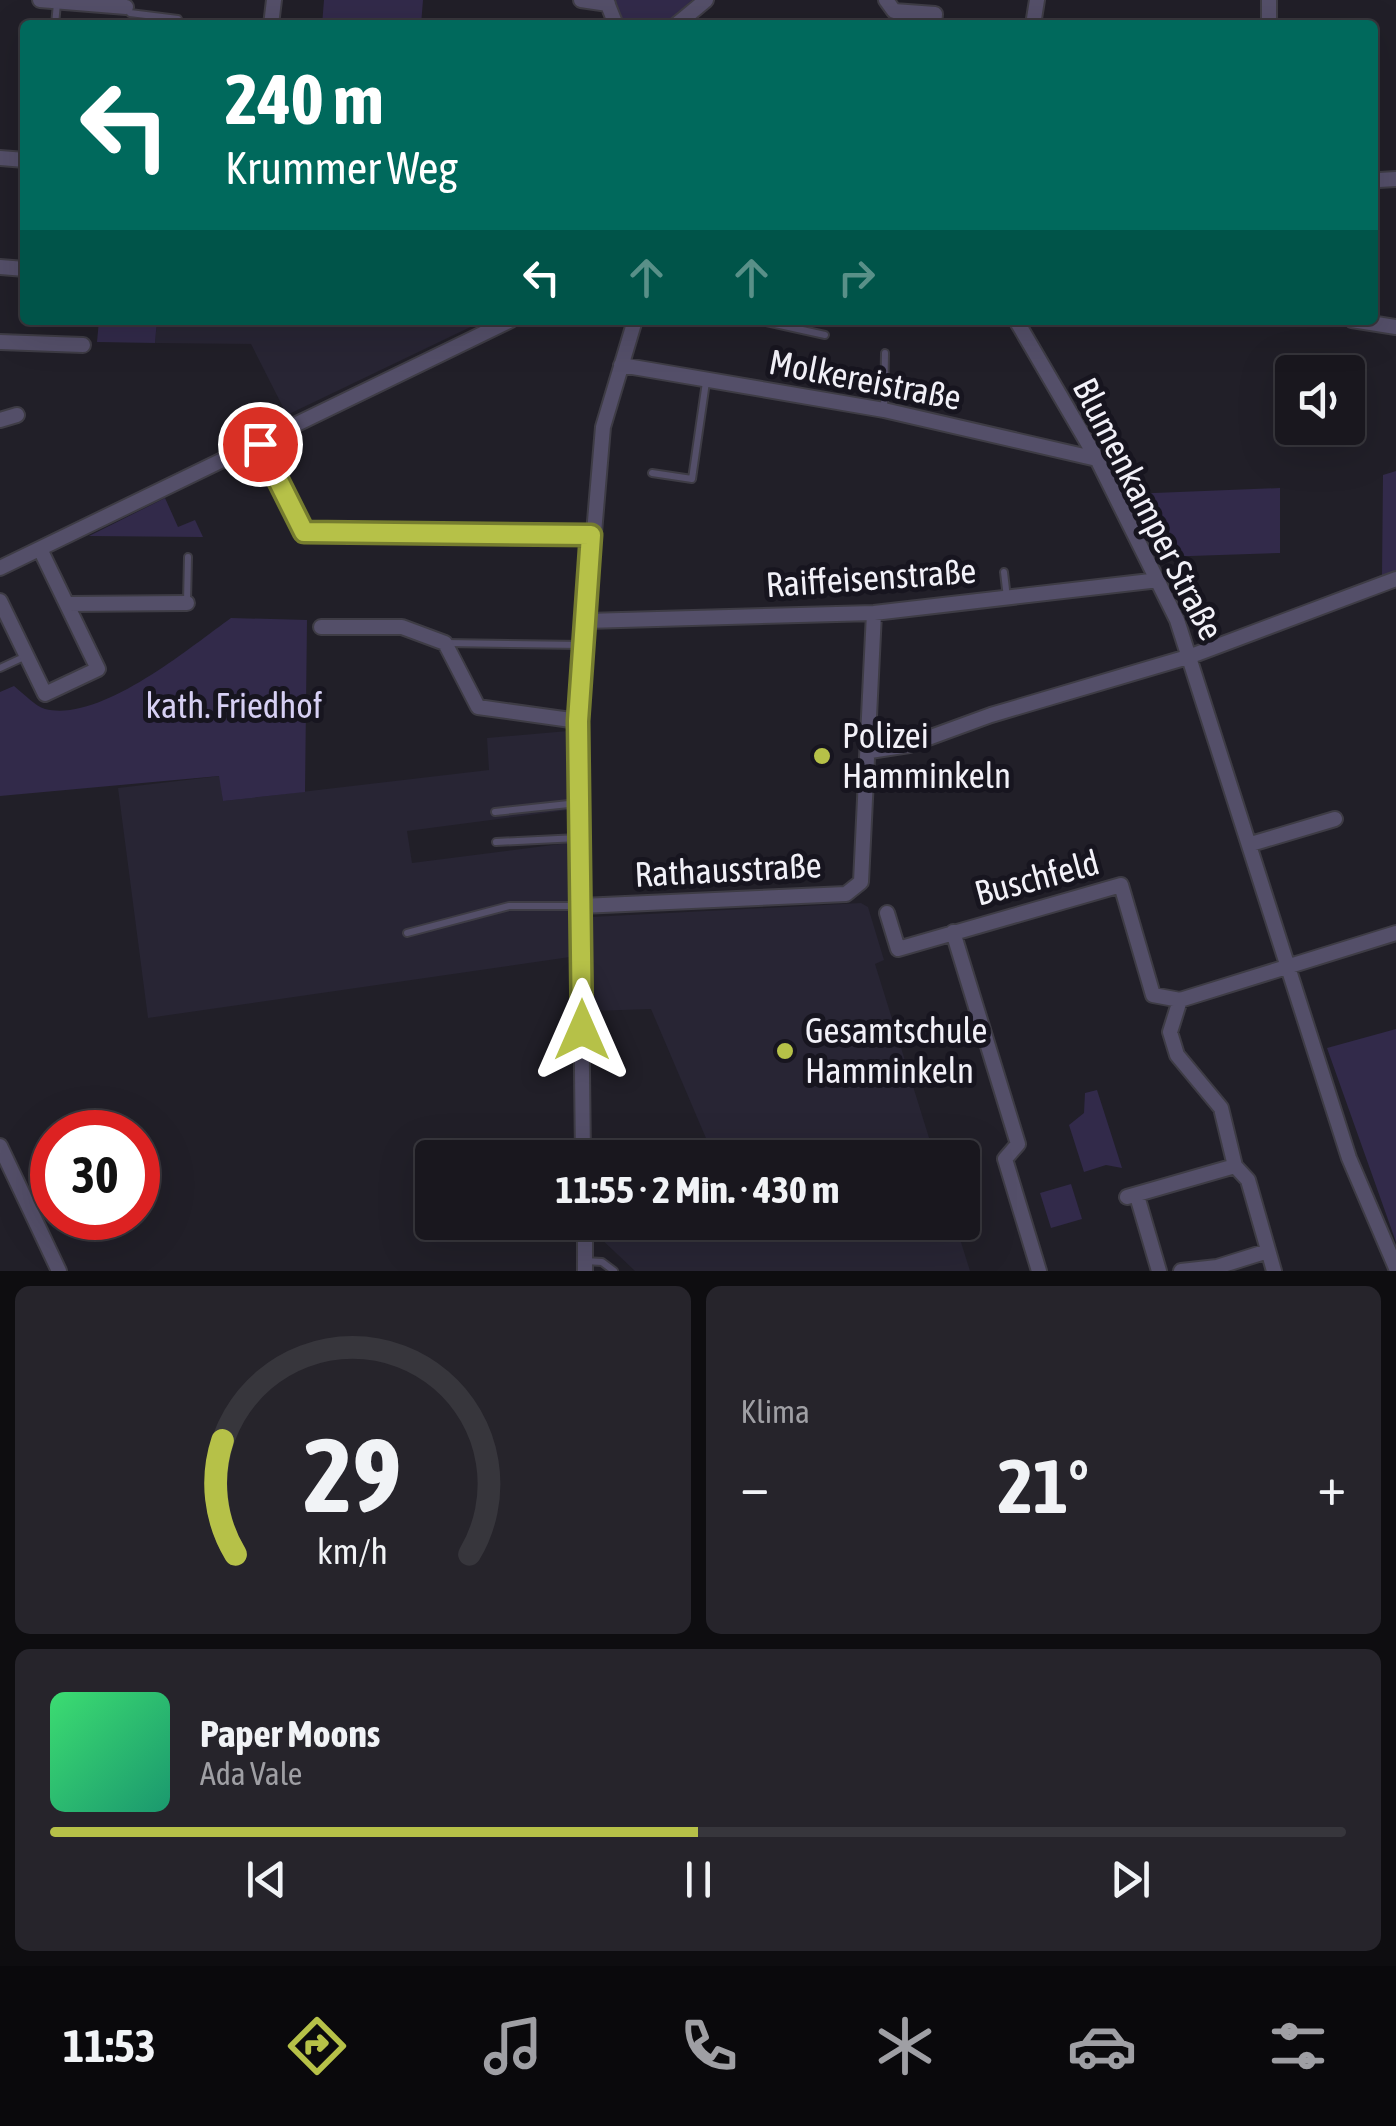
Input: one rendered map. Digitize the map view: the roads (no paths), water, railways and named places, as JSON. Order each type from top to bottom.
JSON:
[{"type":"street","points":[[40,0],[126,7]]},
{"type":"street","points":[[581,0],[607,2]]},
{"type":"street","points":[[682,20],[706,0]]},
{"type":"street","points":[[886,0],[894,11],[936,14],[935,20]]},
{"type":"street","points":[[1379,180],[1396,179]]},
{"type":"street","points":[[0,568],[501,325]]},
{"type":"street","points":[[584,1140],[578,721],[603,427],[633,325]]},
{"type":"street","name":"Blumenkamper Straße","points":[[1019,325],[1097,459],[1159,580],[1190,656],[1349,1158],[1396,1268]]},
{"type":"street","points":[[0,342],[82,345]]},
{"type":"street","name":"Molkereistraße","points":[[621,366],[884,410],[1097,459]]},
{"type":"street","points":[[0,420],[17,415]]},
{"type":"street","points":[[260,444],[304,532],[591,535]]},
{"type":"street","points":[[0,600],[45,694],[98,669],[40,550]]},
{"type":"street","points":[[870,750],[909,745],[991,715],[1190,656],[1396,578]]},
{"type":"street","name":"Raiffeisenstraße","points":[[586,621],[874,613],[1159,580]]},
{"type":"street","points":[[67,604],[187,603]]},
{"type":"street","name":"Rathausstraße","points":[[581,906],[846,894],[856,890],[861,882],[870,750],[874,613]]},
{"type":"street","points":[[321,627],[402,626],[445,643],[478,707],[578,721]]},
{"type":"street","points":[[1250,844],[1335,819]]},
{"type":"street","name":"Buschfeld","points":[[887,913],[898,948],[1121,885],[1153,995],[1180,1000]]},
{"type":"street","name":"Buschfeld","points":[[953,932],[1018,1144],[1006,1158],[1039,1271]]},
{"type":"street","points":[[1274,1271],[1248,1180],[1235,1166],[1220,1108],[1177,1056],[1170,1032],[1180,1000],[1396,933]]},
{"type":"street","points":[[0,1146],[59,1271]]},
{"type":"street","points":[[1158,1271],[1132,1196],[1235,1166]]},
{"type":"street","points":[[584,1240],[585,1266]]},
{"type":"street","points":[[1181,1271],[1268,1252]]},
{"type":"lane","points":[[126,7],[130,13],[178,19]]},
{"type":"lane","points":[[797,325],[825,335]]},
{"type":"lane","points":[[884,410],[885,354]]},
{"type":"lane","points":[[652,473],[692,478],[706,380]]},
{"type":"lane","points":[[187,603],[188,558]]},
{"type":"lane","points":[[1004,572],[1007,599]]},
{"type":"lane","points":[[445,643],[584,645]]},
{"type":"lane","points":[[0,668],[27,656]]},
{"type":"lane","points":[[494,812],[579,803]]},
{"type":"lane","points":[[496,842],[580,838]]},
{"type":"lane","points":[[407,933],[509,906],[581,906]]},
{"type":"lane","points":[[585,1266],[602,1262],[614,1271]]},
{"type":"place","name":"Polizei Hamminkeln","points":[[822,756]]},
{"type":"place","name":"Gesamtschule Hamminkeln","points":[[785,1051]]},
{"type":"park label","name":"kath. Friedhof","points":[[234,706]]}]
